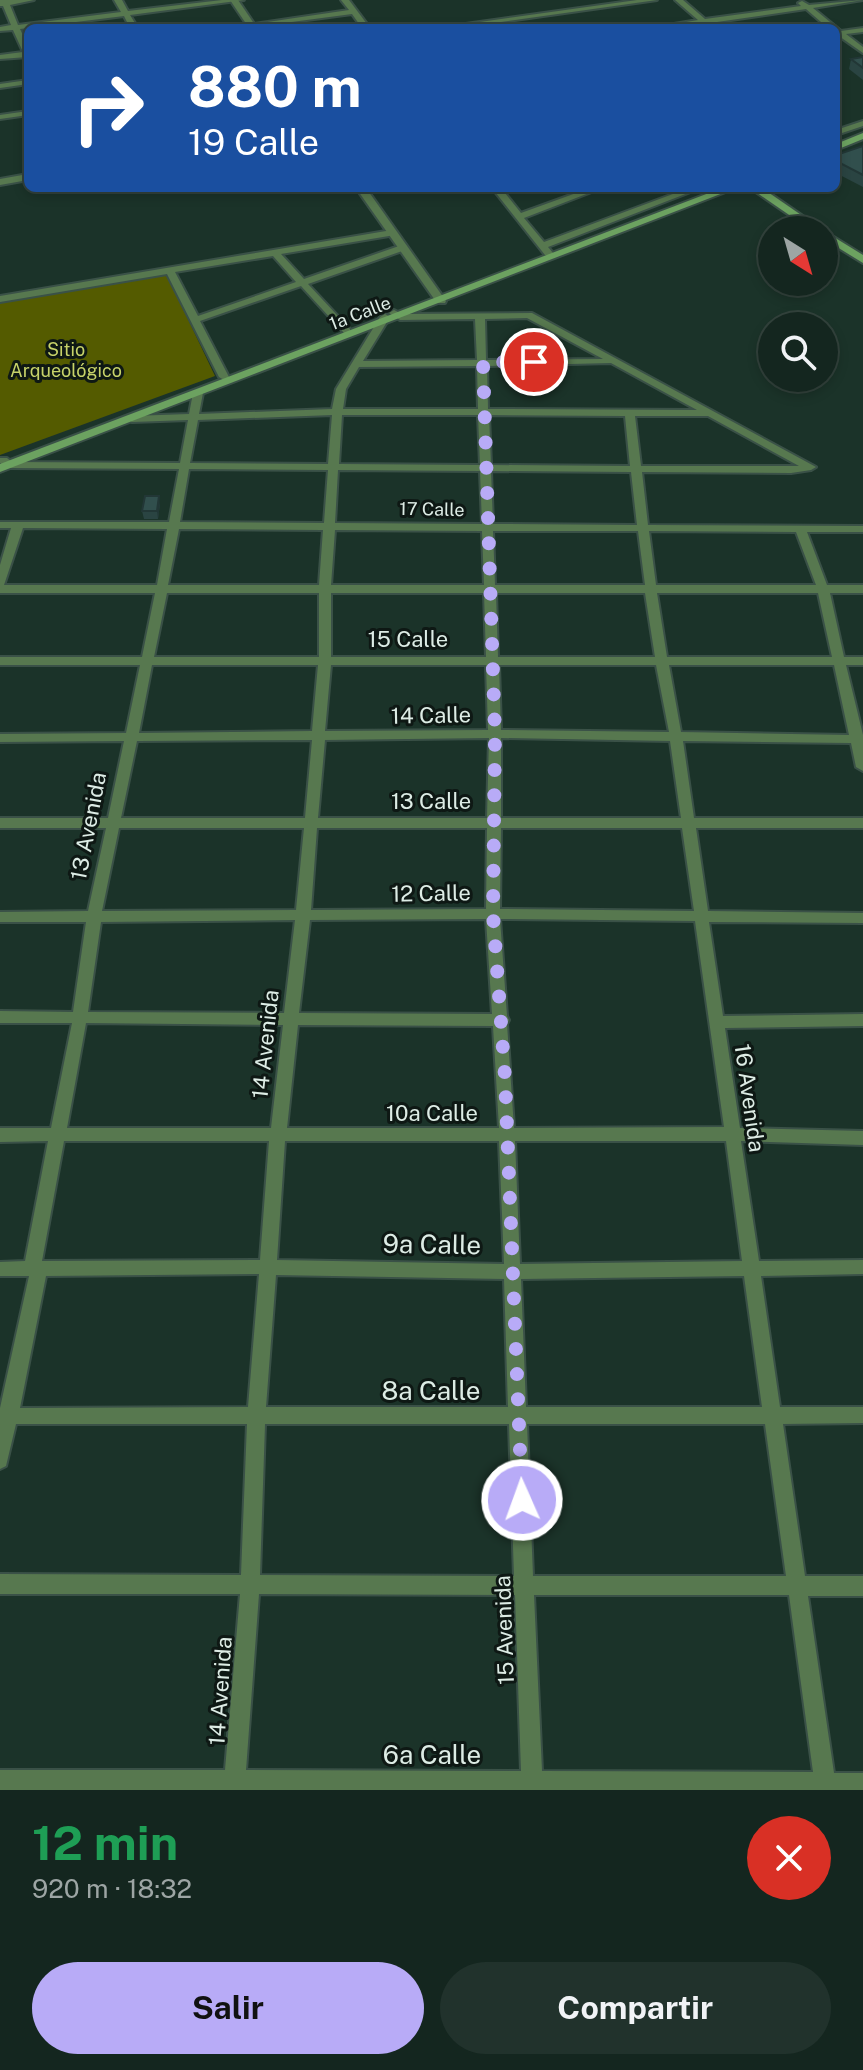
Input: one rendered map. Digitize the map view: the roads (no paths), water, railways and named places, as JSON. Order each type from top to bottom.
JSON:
[{"type":"main road","points":[[840,143],[863,134]]},
{"type":"main road","name":"1a Calle","points":[[3,464],[132,419],[706,192]]},
{"type":"main road","name":"1a Calle","points":[[549,253],[720,192]]},
{"type":"main road","points":[[761,192],[797,216]]},
{"type":"main road","points":[[838,243],[863,260]]},
{"type":"main road","name":"1a Calle","points":[[3,464],[224,377],[390,318]]},
{"type":"street","points":[[24,45],[3,2],[30,0]]},
{"type":"street","points":[[118,0],[132,24]]},
{"type":"street","points":[[41,24],[236,0],[250,24]]},
{"type":"street","points":[[345,0],[362,24]]},
{"type":"street","points":[[562,0],[574,10]]},
{"type":"street","points":[[491,24],[653,0]]},
{"type":"street","points":[[679,0],[706,24]]},
{"type":"street","points":[[798,0],[828,24]]},
{"type":"street","points":[[682,24],[859,0]]},
{"type":"street","points":[[272,24],[352,12]]},
{"type":"street","points":[[694,24],[703,21]]},
{"type":"street","points":[[0,29],[24,26]]},
{"type":"street","points":[[840,31],[863,30]]},
{"type":"street","points":[[840,34],[863,51]]},
{"type":"street","points":[[0,57],[24,54]]},
{"type":"street","points":[[0,86],[24,83]]},
{"type":"street","points":[[0,117],[24,114]]},
{"type":"street","points":[[840,132],[863,123]]},
{"type":"street","points":[[0,182],[24,178]]},
{"type":"street","points":[[364,192],[438,299]]},
{"type":"street","points":[[502,192],[518,217],[549,253]]},
{"type":"street","points":[[518,217],[587,192]]},
{"type":"street","name":"1a Calle","points":[[549,253],[681,192]]},
{"type":"street","points":[[0,299],[392,233]]},
{"type":"street","points":[[195,320],[402,248]]},
{"type":"street","points":[[276,254],[347,331]]},
{"type":"street","points":[[170,271],[224,377]]},
{"type":"street","points":[[3,464],[335,468],[811,467],[611,362],[529,315],[390,318]]},
{"type":"street","name":"15 Avenida","points":[[480,317],[495,734],[493,914],[502,1020],[532,1786]]},
{"type":"street","name":"14 Avenida","points":[[235,1786],[250,1585],[256,1417],[278,1134],[303,916],[325,659],[325,590],[337,412],[341,389],[355,364],[390,318]]},
{"type":"street","points":[[355,364],[611,362]]},
{"type":"street","name":"13 Avenida","points":[[0,1460],[3,1416],[35,1268],[80,1018],[94,918],[162,589],[198,393]]},
{"type":"street","points":[[132,419],[194,414],[337,412],[712,413]]},
{"type":"street","name":"16 Avenida","points":[[630,413],[640,529],[660,660],[676,737],[825,1786]]},
{"type":"street","name":"17 Calle","points":[[0,525],[863,529]]},
{"type":"street","points":[[18,525],[0,586],[325,590],[863,589]]},
{"type":"street","points":[[801,530],[823,589],[838,661],[860,739],[863,767]]},
{"type":"street","name":"15 Calle","points":[[0,661],[863,661]]},
{"type":"street","name":"14 Calle","points":[[0,738],[495,734],[860,739]]},
{"type":"street","name":"13 Calle","points":[[0,823],[863,823]]},
{"type":"street","name":"12 Calle","points":[[0,917],[493,914],[863,918]]},
{"type":"street","points":[[0,1017],[290,1016],[502,1020]]},
{"type":"street","points":[[716,1022],[863,1020]]},
{"type":"street","name":"10a Calle","points":[[0,1135],[733,1134],[863,1138]]},
{"type":"street","name":"9a Calle","points":[[0,1269],[269,1267],[513,1272],[749,1266],[863,1267]]},
{"type":"street","name":"8a Calle","points":[[3,1416],[863,1415]]},
{"type":"street","points":[[0,1584],[863,1586]]},
{"type":"street","name":"6a Calle","points":[[0,1780],[235,1786],[825,1786],[863,1783]]},
{"type":"park label","name":"Sitio Arqueológico","points":[[66,359]]}]
